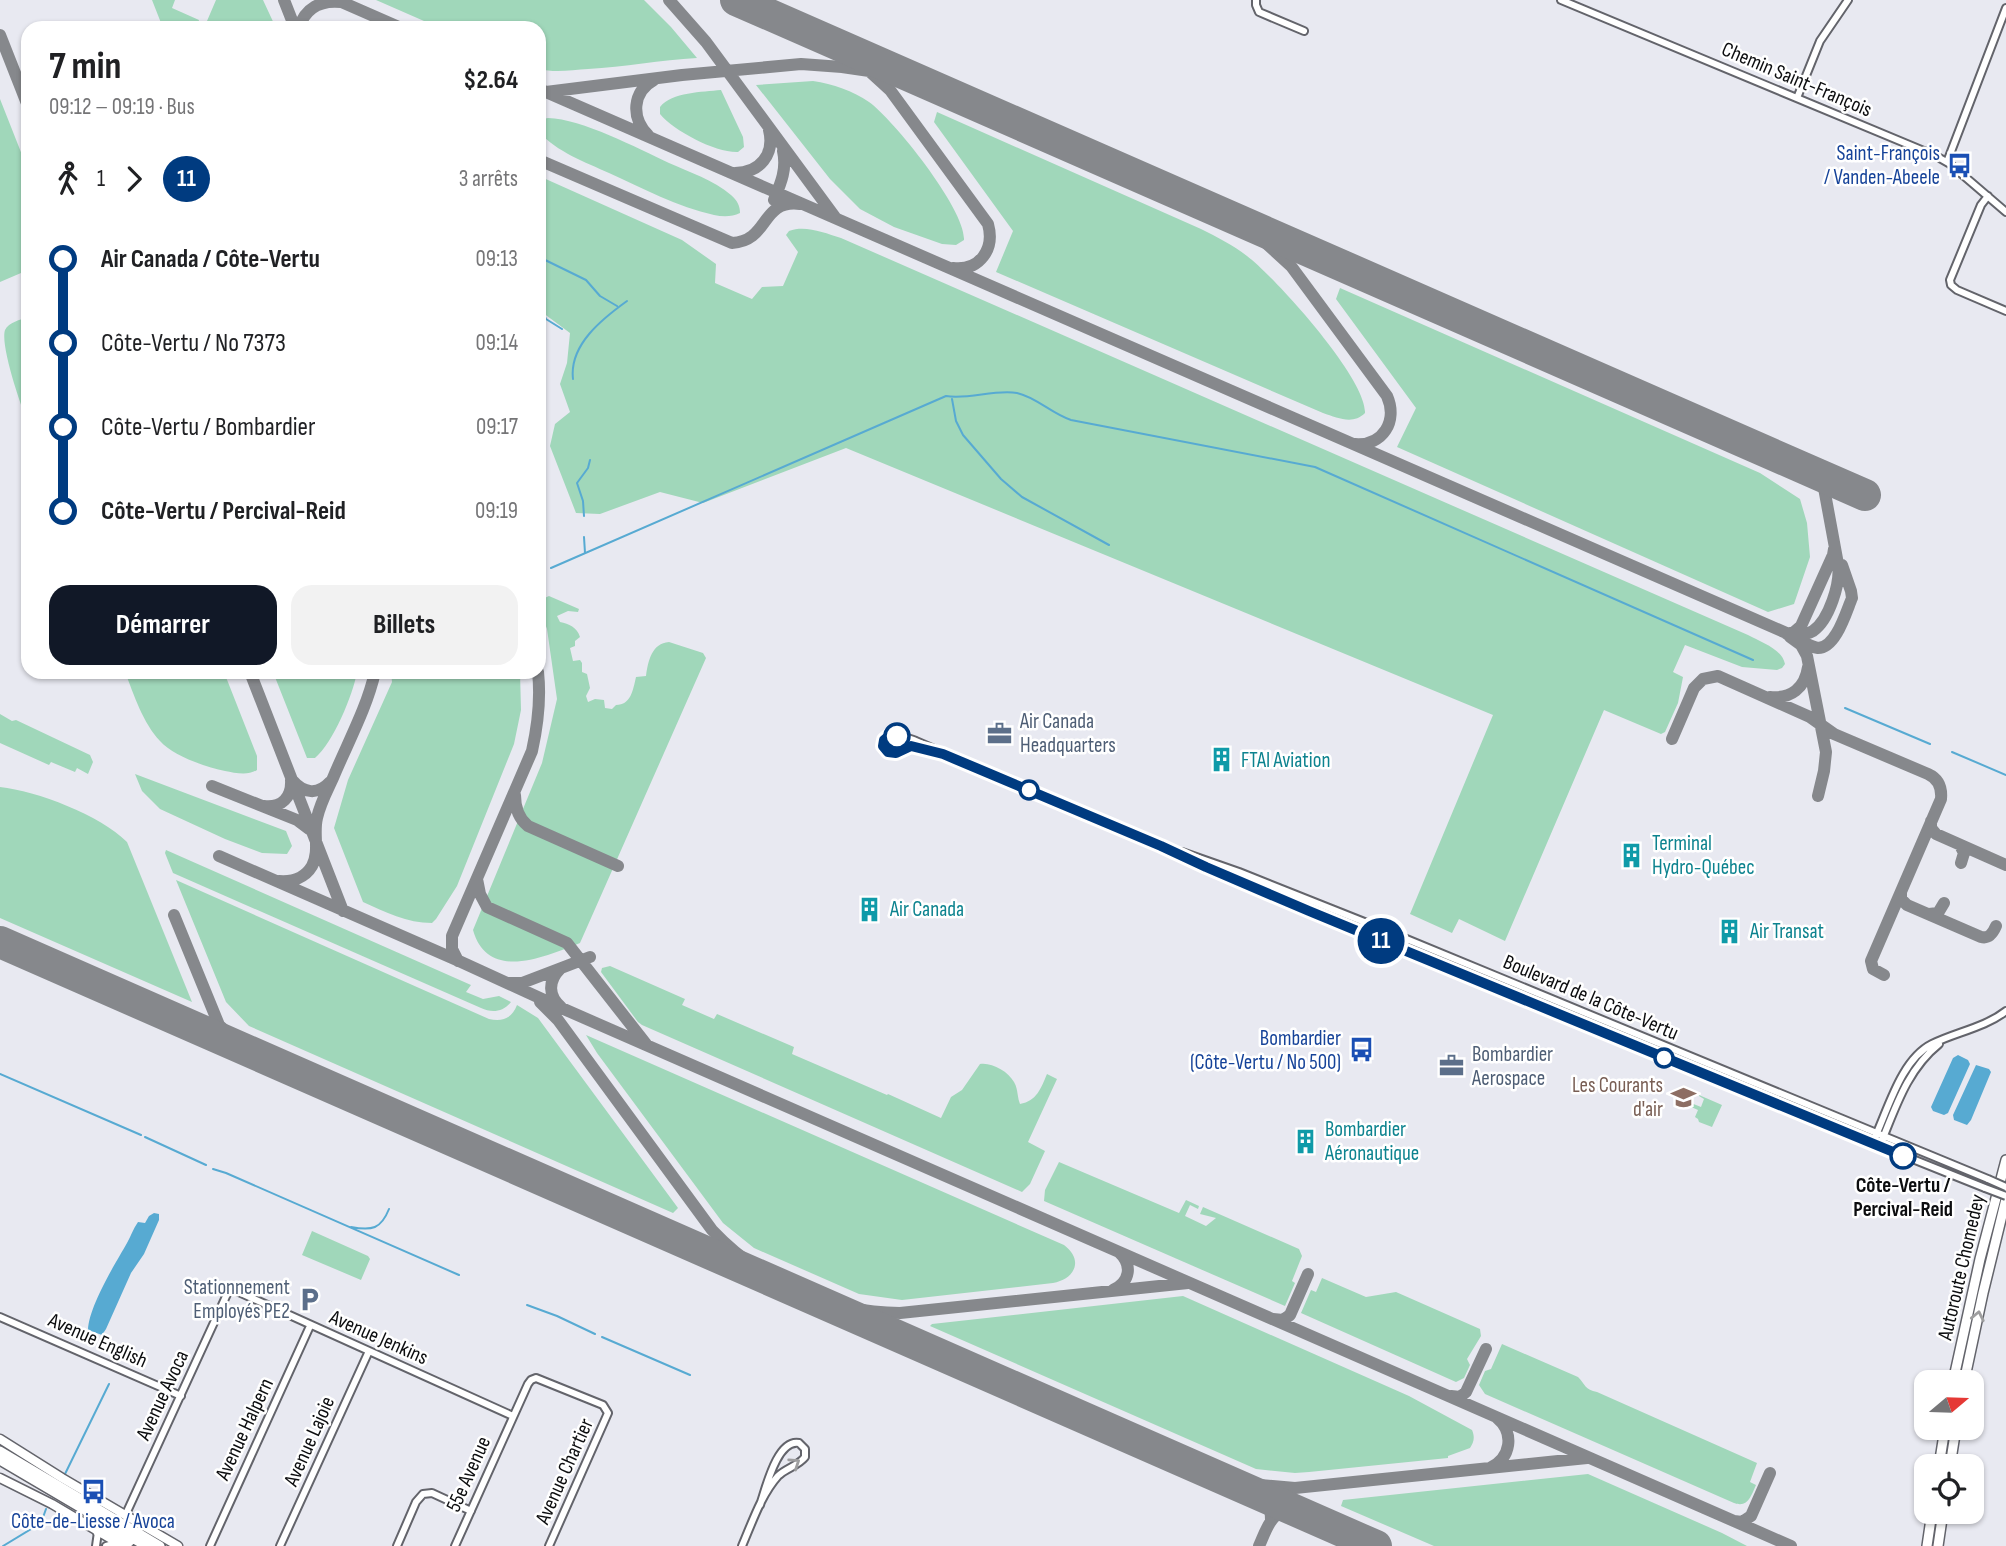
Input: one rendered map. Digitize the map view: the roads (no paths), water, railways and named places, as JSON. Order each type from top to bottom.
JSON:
[{"type":"highway","name":"Autoroute Chomedey","points":[[1956,1370],[2006,1160]]},
{"type":"highway","name":"Autoroute Chomedey","points":[[1967,1370],[2006,1198]]},
{"type":"highway","points":[[0,1451],[160,1546]]},
{"type":"highway","points":[[0,1460],[146,1546]]},
{"type":"highway","points":[[1927,1546],[1930,1524]]},
{"type":"highway","points":[[1938,1546],[1941,1524]]},
{"type":"highway","points":[[98,1532],[114,1535],[141,1546]]},
{"type":"main road","points":[[0,1439],[178,1546]]},
{"type":"main road","points":[[1,1480],[58,1507],[120,1544]]},
{"type":"street","points":[[1256,0],[1259,12],[1304,31]]},
{"type":"street","name":"Chemin Saint-François","points":[[1561,0],[1947,162],[2006,212]]},
{"type":"street","points":[[1797,98],[1819,41],[1848,0]]},
{"type":"street","points":[[1947,162],[2006,8]]},
{"type":"street","points":[[1988,196],[1981,205],[1950,280],[1957,290],[2006,311]]},
{"type":"street","name":"Boulevard de la Côte-Vertu","points":[[943,754],[911,746],[892,754],[884,748],[883,741],[889,735],[916,741],[1315,914],[2006,1198]]},
{"type":"street","name":"Boulevard de la Côte-Vertu","points":[[1161,846],[1207,860],[1287,891],[2006,1187]]},
{"type":"street","points":[[1880,1147],[1880,1135],[1909,1064],[1928,1046],[1990,1021],[2006,1011]]},
{"type":"street","points":[[1872,1143],[1880,1135]]},
{"type":"street","name":"Avenue Jenkins","points":[[232,1289],[513,1416]]},
{"type":"street","name":"Avenue Avoca","points":[[125,1516],[228,1292],[232,1289]]},
{"type":"street","name":"Avenue English","points":[[0,1317],[181,1396]]},
{"type":"street","name":"Avenue Halpern","points":[[210,1546],[310,1326]]},
{"type":"street","name":"Avenue Lajoie","points":[[280,1546],[369,1351]]},
{"type":"street","name":"Avenue Chartier","points":[[513,1416],[528,1384],[536,1378],[603,1405],[608,1411],[549,1546]]},
{"type":"street","name":"55e Avenue","points":[[454,1546],[513,1416]]},
{"type":"street","points":[[742,1546],[777,1477],[803,1460],[805,1449],[799,1443],[786,1446],[777,1460],[761,1505]]},
{"type":"street","points":[[397,1546],[416,1503],[423,1494],[432,1493],[471,1511]]},
{"type":"street","points":[[96,1546],[98,1532]]},
{"type":"street","points":[[106,1546],[120,1544]]},
{"type":"water","points":[[1958,1055],[1970,1064],[1948,1113],[1944,1115],[1933,1111],[1931,1107],[1953,1058]]},
{"type":"water","points":[[1976,1065],[1991,1072],[1967,1125],[1954,1120],[1953,1115]]},
{"type":"water","points":[[154,1213],[159,1214],[159,1220],[106,1329],[102,1335],[88,1330],[98,1297],[135,1227],[138,1222],[145,1223]]},
{"type":"waterway","points":[[546,260],[586,280],[600,296],[617,306]]},
{"type":"waterway","points":[[573,379],[576,355],[582,344],[607,316],[627,301]]},
{"type":"waterway","points":[[546,319],[562,329]]},
{"type":"waterway","points":[[551,568],[946,396],[1009,392],[1031,398],[1071,420],[1315,467],[1753,660]]},
{"type":"waterway","points":[[952,399],[956,421],[963,435],[1001,479],[1022,497],[1109,545]]},
{"type":"waterway","points":[[584,516],[583,501],[577,483],[588,468],[590,460]]},
{"type":"waterway","points":[[584,537],[585,553]]},
{"type":"waterway","points":[[1845,708],[1930,744]]},
{"type":"waterway","points":[[1952,752],[2006,775]]},
{"type":"waterway","points":[[0,1074],[141,1135]]},
{"type":"waterway","points":[[145,1137],[206,1165]]},
{"type":"waterway","points":[[213,1169],[459,1275]]},
{"type":"waterway","points":[[351,1227],[375,1227],[383,1221],[389,1209]]},
{"type":"waterway","points":[[527,1305],[595,1334]]},
{"type":"waterway","points":[[602,1337],[690,1375]]},
{"type":"waterway","points":[[65,1474],[109,1384]]},
{"type":"waterway","points":[[3,1546],[41,1523],[46,1509]]},
{"type":"place","name":"Saint-François / Vanden-Abeele","points":[[1960,165]]},
{"type":"place","name":"Air Canada Headquarters","points":[[1000,733]]},
{"type":"place","name":"FTAI Aviation","points":[[1221,760]]},
{"type":"place","name":"Terminal Hydro-Québec","points":[[1632,855]]},
{"type":"place","name":"Air Canada","points":[[870,909]]},
{"type":"place","name":"Air Transat","points":[[1730,931]]},
{"type":"place","name":"Bombardier (Côte-Vertu / No 500)","points":[[1361,1050]]},
{"type":"place","name":"Bombardier Aerospace","points":[[1452,1066]]},
{"type":"place","name":"Les Courants d'air","points":[[1683,1097]]},
{"type":"place","name":"Bombardier Aéronautique","points":[[1305,1141]]},
{"type":"place","name":"Côte-Vertu / Percival-Reid","points":[[1903,1156]]},
{"type":"place","name":"Stationnement Employés PE2","points":[[310,1299]]},
{"type":"place","name":"Côte-de-Liesse / Avoca","points":[[93,1492]]}]
